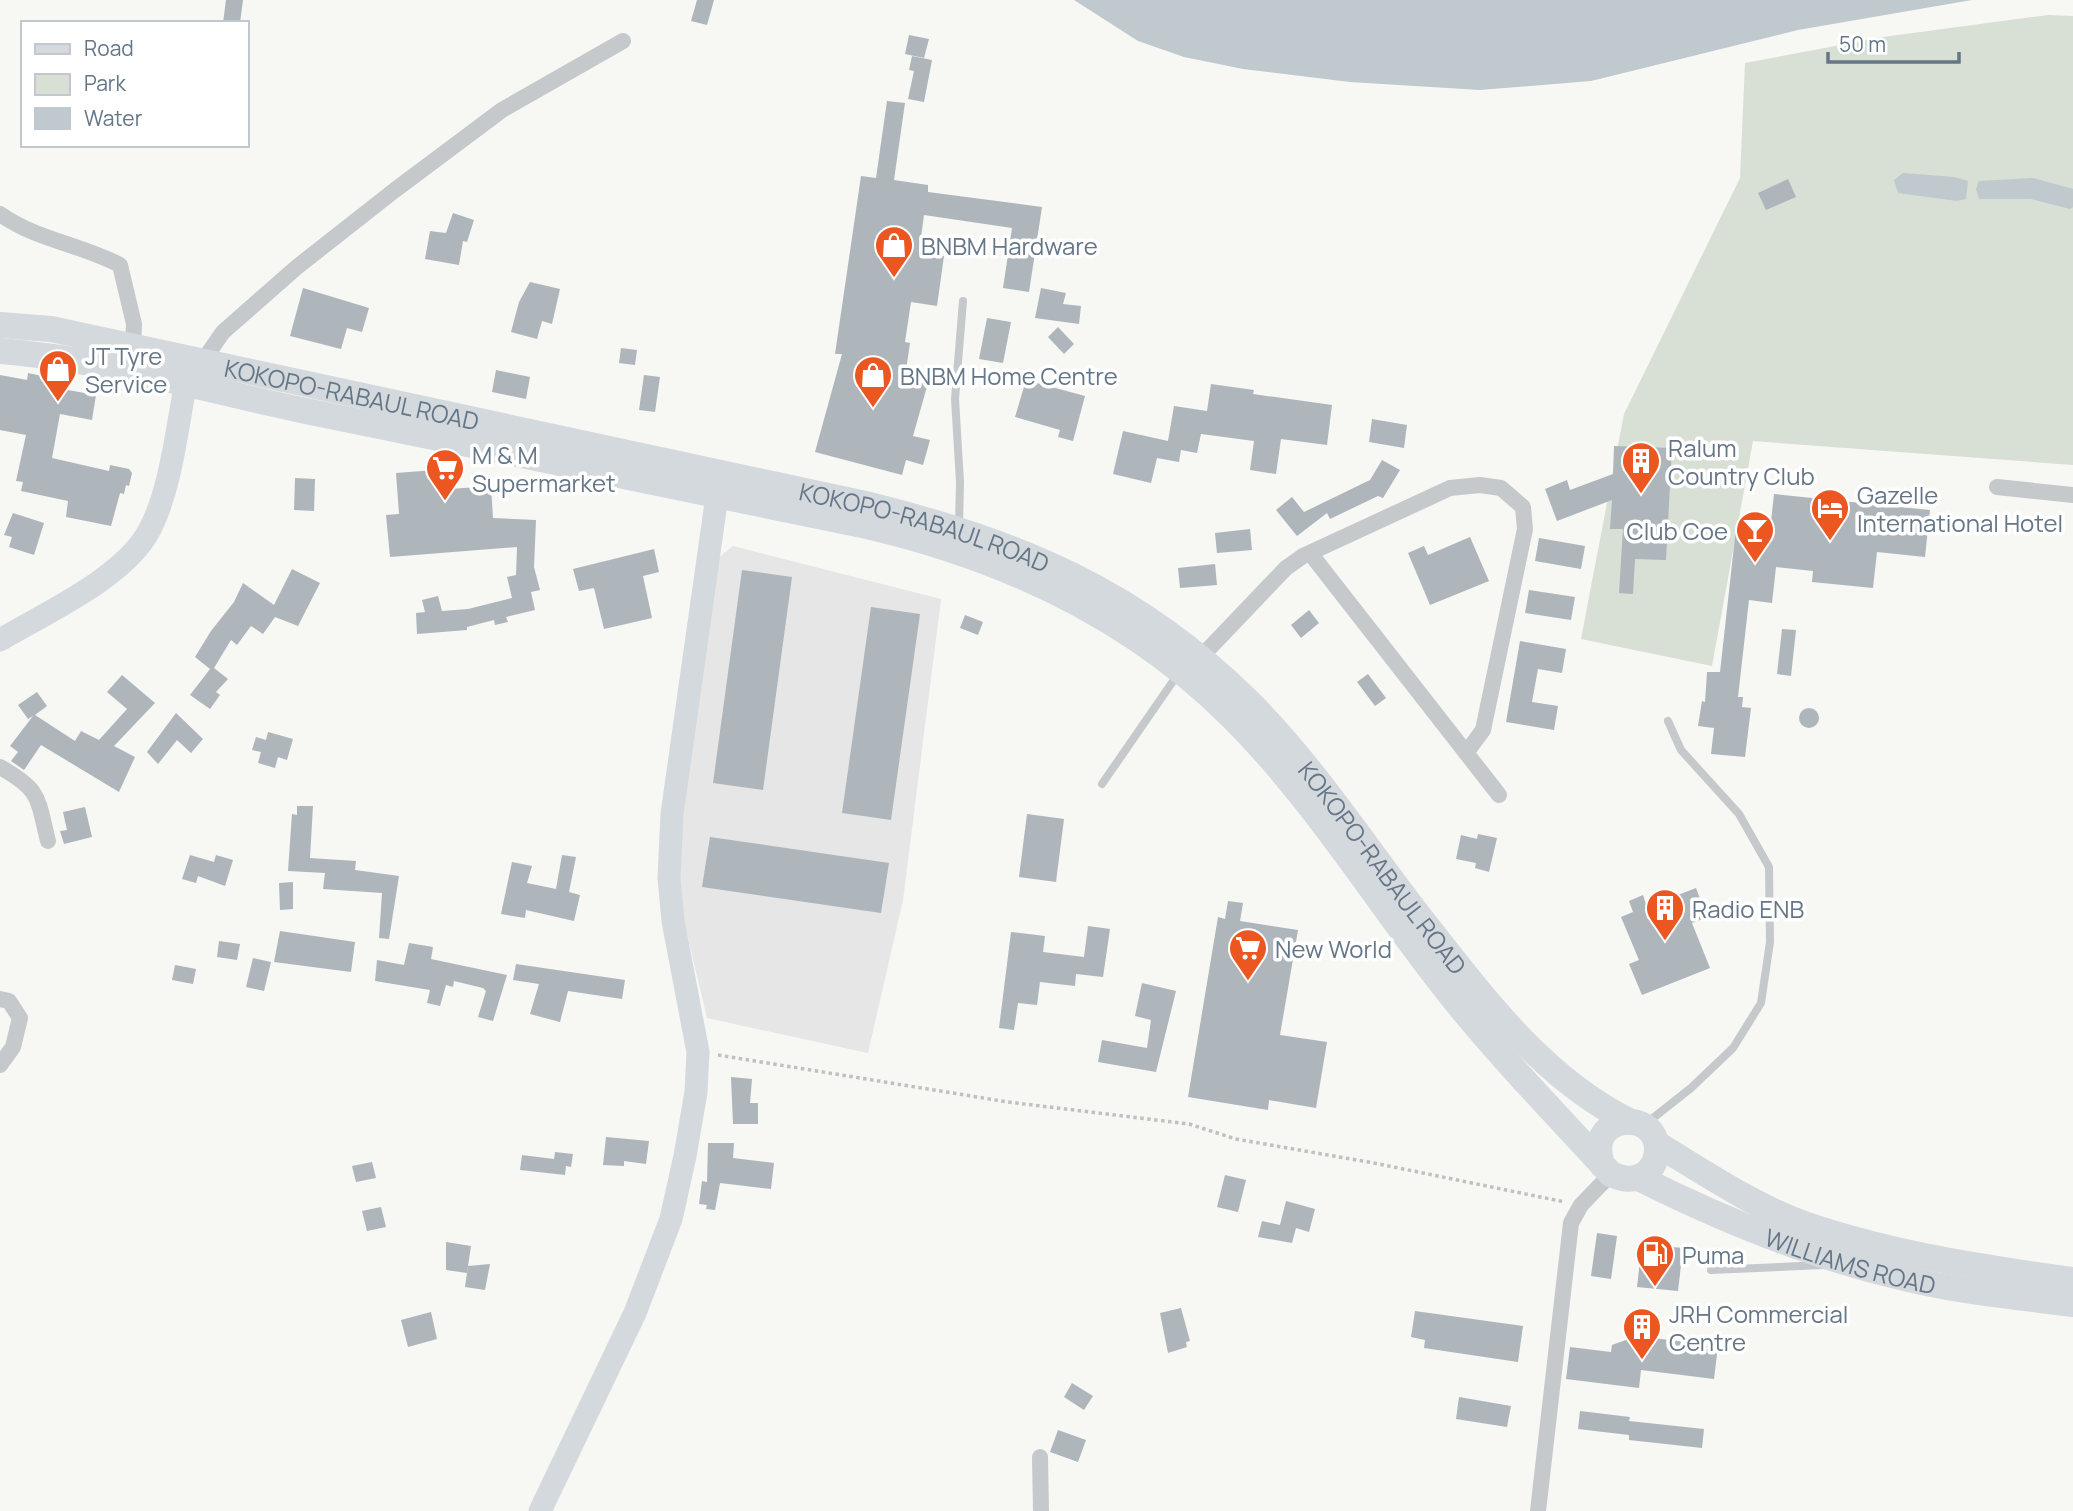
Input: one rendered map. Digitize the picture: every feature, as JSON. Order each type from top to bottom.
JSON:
[{"type":"main road","name":"KOKOPO-RABAUL ROAD","points":[[0,325],[51,330],[203,361],[870,505],[959,528],[1067,570],[1111,596],[1190,665],[1272,761],[1456,1002],[1509,1065],[1606,1170]]},
{"type":"main road","name":"KOKOPO-RABAUL ROAD","points":[[0,351],[47,355],[186,382],[298,409],[521,453],[936,542],[992,562],[1099,614],[1143,643],[1190,665],[1250,703],[1291,750],[1466,976],[1533,1052],[1577,1091],[1643,1130]]},
{"type":"main road","points":[[1617,1123],[1643,1130],[1654,1164],[1639,1178],[1629,1180],[1606,1170],[1598,1153],[1600,1141],[1607,1130],[1617,1123]]},
{"type":"main road","name":"WILLIAMS ROAD","points":[[1643,1130],[1727,1187],[1807,1224],[1941,1260],[2073,1280]]},
{"type":"main road","name":"WILLIAMS ROAD","points":[[1639,1178],[1739,1225],[1850,1265],[1967,1290],[2073,1304]]},
{"type":"street","points":[[203,361],[223,332],[297,267],[395,190],[502,110],[623,41]]},
{"type":"street","points":[[0,214],[58,244],[89,248],[120,265],[134,324],[132,347]]},
{"type":"street","points":[[0,640],[100,580],[149,531],[159,506],[186,382]]},
{"type":"street","points":[[1190,665],[1286,568],[1310,553],[1450,488],[1480,485],[1501,488],[1515,497],[1523,507],[1525,528],[1483,730],[1466,752]]},
{"type":"street","points":[[1997,487],[2073,495]]},
{"type":"street","points":[[540,1511],[635,1313],[671,1219],[696,1092],[698,1052],[673,921],[669,878],[671,814],[717,496]]},
{"type":"street","points":[[1310,553],[1499,795]]},
{"type":"street","points":[[0,767],[30,785],[37,797],[48,841]]},
{"type":"street","points":[[0,999],[9,1001],[20,1018],[13,1047],[0,1065]]},
{"type":"street","points":[[1538,1511],[1571,1223],[1606,1170]]},
{"type":"street","points":[[1040,1457],[1041,1511]]},
{"type":"lane","points":[[959,528],[960,482],[955,399],[963,301]]},
{"type":"lane","points":[[1102,784],[1190,665]]},
{"type":"lane","points":[[1643,1130],[1733,1048],[1762,1003],[1770,942],[1769,867],[1739,814],[1681,750],[1668,720]]},
{"type":"lane","points":[[1711,1270],[1850,1265]]},
{"type":"path","points":[[698,1052],[1008,1102],[1189,1124],[1236,1139],[1374,1163],[1581,1205]]},
{"type":"shaded area","points":[[733,546],[941,599],[903,900],[868,1053],[707,1018],[683,917],[671,837],[717,559]]},
{"type":"green space","points":[[2048,15],[2073,16],[2073,465],[1753,441],[1712,666],[1581,639],[1624,414],[1740,178],[1745,63],[1883,37]]},
{"type":"water","points":[[1074,0],[1972,0],[1798,30],[1591,81],[1480,90],[1350,82],[1243,69],[1184,57],[1138,41]]},
{"type":"water","points":[[1903,173],[1954,177],[1968,181],[1966,199],[1957,201],[1898,193],[1894,180]]},
{"type":"water","points":[[2033,178],[2073,189],[2073,207],[2070,209],[2031,199],[1979,199],[1976,189],[1979,181]]},
{"type":"building","points":[[226,0],[243,0],[240,21],[223,21]]},
{"type":"building","points":[[697,0],[714,0],[707,25],[691,21]]},
{"type":"building","points":[[909,35],[929,39],[924,58],[905,54]]},
{"type":"building","points":[[912,56],[932,60],[924,102],[908,99],[914,71],[909,70]]},
{"type":"building","points":[[887,101],[905,103],[894,180],[928,185],[928,192],[1042,207],[1029,292],[1003,288],[1012,228],[924,215],[919,252],[944,256],[937,306],[911,302],[905,342],[910,343],[905,377],[928,383],[913,436],[930,440],[923,465],[906,460],[902,475],[815,452],[842,354],[835,354],[861,176],[876,178]]},
{"type":"building","points":[[1788,179],[1796,197],[1766,210],[1758,193]]},
{"type":"building","points":[[453,213],[474,220],[467,242],[463,241],[459,265],[425,259],[430,231],[446,233]]},
{"type":"building","points":[[530,282],[560,289],[552,324],[542,321],[537,339],[511,332],[519,302]]},
{"type":"building","points":[[303,288],[369,308],[362,332],[347,328],[341,349],[290,336]]},
{"type":"building","points":[[1041,288],[1066,293],[1063,304],[1081,306],[1079,324],[1035,318]]},
{"type":"building","points":[[987,318],[1011,322],[1003,363],[979,359]]},
{"type":"building","points":[[1058,327],[1074,344],[1064,354],[1048,337]]},
{"type":"building","points":[[621,348],[637,350],[635,365],[619,363]]},
{"type":"building","points":[[496,370],[530,377],[526,399],[492,392]]},
{"type":"building","points":[[28,373],[47,377],[45,386],[96,395],[92,420],[60,414],[52,458],[109,471],[110,465],[129,469],[132,473],[129,486],[126,485],[124,494],[120,493],[111,526],[66,517],[68,501],[21,491],[23,482],[16,481],[26,435],[0,430],[0,375],[27,380]]},
{"type":"building","points":[[644,375],[660,377],[655,412],[639,410]]},
{"type":"building","points":[[1026,380],[1085,396],[1073,441],[1058,437],[1060,430],[1015,417]]},
{"type":"building","points":[[1211,384],[1254,390],[1253,394],[1332,405],[1327,445],[1281,439],[1276,474],[1250,470],[1254,441],[1201,434],[1197,453],[1181,450],[1179,462],[1157,458],[1151,483],[1113,474],[1123,431],[1168,441],[1174,406],[1207,411]]},
{"type":"building","points":[[1372,419],[1407,425],[1404,448],[1369,442]]},
{"type":"building","name":"Ralum Country Club","points":[[1614,446],[1672,448],[1666,560],[1635,559],[1633,594],[1619,593],[1623,529],[1610,529],[1612,500],[1557,521],[1545,489],[1567,480],[1570,490],[1613,474]]},
{"type":"building","points":[[1382,460],[1400,470],[1383,498],[1378,496],[1330,519],[1327,513],[1297,536],[1276,510],[1292,497],[1304,512],[1370,480]]},
{"type":"building","name":"M & M Supermarket","points":[[435,470],[436,490],[491,486],[493,518],[536,520],[534,567],[540,590],[531,592],[535,610],[506,617],[508,622],[495,625],[494,620],[467,627],[467,630],[417,634],[416,613],[425,612],[422,600],[438,596],[442,611],[468,609],[512,598],[507,577],[516,575],[517,547],[390,557],[386,515],[399,514],[396,473]]},
{"type":"building","points":[[295,478],[315,479],[314,511],[294,510]]},
{"type":"building","name":"Gazelle International Hotel","points":[[1774,494],[1930,510],[1925,557],[1877,552],[1873,588],[1812,582],[1813,571],[1776,567],[1772,603],[1749,600],[1738,697],[1743,697],[1742,707],[1751,708],[1745,757],[1711,754],[1714,728],[1698,726],[1702,701],[1705,702],[1707,672],[1720,672],[1736,528],[1770,531]]},
{"type":"building","points":[[13,513],[44,523],[34,555],[9,547],[12,537],[4,535]]},
{"type":"building","points":[[1250,529],[1252,550],[1217,553],[1215,533]]},
{"type":"building","points":[[1470,537],[1489,581],[1430,605],[1408,553],[1424,546],[1428,555]]},
{"type":"building","points":[[1539,538],[1585,546],[1581,569],[1535,561]]},
{"type":"building","points":[[654,549],[659,572],[643,576],[652,618],[604,629],[594,588],[579,591],[573,569]]},
{"type":"building","points":[[1215,564],[1217,585],[1180,588],[1178,568]]},
{"type":"building","points":[[292,569],[320,583],[298,626],[275,617],[263,634],[251,626],[237,645],[231,640],[214,668],[228,679],[216,692],[220,695],[210,709],[190,695],[210,669],[195,657],[234,602],[243,583],[274,605]]},
{"type":"building","points":[[742,570],[792,577],[763,790],[713,783]]},
{"type":"building","points":[[1529,590],[1575,597],[1571,620],[1525,613]]},
{"type":"building","points":[[871,607],[920,614],[891,820],[842,813]]},
{"type":"building","points":[[1309,610],[1319,623],[1301,638],[1291,625]]},
{"type":"building","points":[[965,615],[983,622],[978,635],[960,628]]},
{"type":"building","points":[[1782,629],[1796,630],[1791,676],[1777,674]]},
{"type":"building","points":[[1520,641],[1566,649],[1562,673],[1538,669],[1532,702],[1558,706],[1554,730],[1506,722]]},
{"type":"building","points":[[1368,674],[1386,698],[1375,706],[1357,682]]},
{"type":"building","points":[[122,675],[155,703],[114,746],[135,757],[119,792],[41,745],[24,770],[11,761],[18,752],[10,746],[33,716],[28,719],[18,705],[37,692],[47,706],[35,715],[75,741],[81,731],[99,740],[127,709],[107,692]]},
{"type":"building","points":[[1809,708],[1816,711],[1819,718],[1816,725],[1809,728],[1802,725],[1799,718],[1802,711]]},
{"type":"building","points":[[176,713],[203,739],[191,753],[177,740],[158,764],[147,752]]},
{"type":"building","points":[[268,732],[293,739],[287,760],[278,757],[275,768],[258,763],[261,752],[252,750],[256,737],[266,740]]},
{"type":"building","points":[[297,806],[313,806],[310,858],[356,861],[355,870],[399,876],[389,939],[379,938],[382,893],[323,889],[325,873],[288,871],[292,814],[297,815]]},
{"type":"building","points":[[85,807],[92,837],[64,844],[60,831],[67,830],[63,812]]},
{"type":"building","points":[[1027,814],[1064,819],[1056,882],[1019,877]]},
{"type":"building","points":[[1478,834],[1497,838],[1489,872],[1475,868],[1476,863],[1456,859],[1461,835],[1477,839]]},
{"type":"building","points":[[710,837],[889,863],[881,913],[702,887]]},
{"type":"building","points":[[190,855],[214,862],[216,855],[233,860],[225,886],[198,876],[196,883],[182,879]]},
{"type":"building","points":[[562,855],[576,857],[569,892],[580,895],[574,921],[526,910],[525,918],[501,914],[512,862],[532,866],[527,883],[556,889]]},
{"type":"building","points":[[293,882],[293,909],[280,910],[279,883]]},
{"type":"building","name":"Radio ENB","points":[[1696,888],[1707,917],[1692,923],[1710,968],[1642,995],[1629,964],[1639,960],[1621,917],[1633,912],[1629,901],[1643,895],[1647,907]]},
{"type":"building","name":"New World","points":[[1228,901],[1243,903],[1240,921],[1298,930],[1280,1035],[1327,1042],[1316,1108],[1269,1100],[1268,1110],[1188,1097],[1218,917],[1225,919]]},
{"type":"building","points":[[1088,926],[1110,929],[1103,977],[1076,974],[1075,986],[1040,982],[1037,1005],[1018,1003],[1014,1030],[999,1028],[1011,932],[1045,936],[1043,952],[1084,957]]},
{"type":"building","points":[[280,931],[355,942],[351,972],[274,962]]},
{"type":"building","points":[[219,941],[240,944],[237,960],[217,957]]},
{"type":"building","points":[[409,943],[433,947],[431,959],[507,975],[493,1021],[478,1017],[486,991],[483,988],[454,981],[453,987],[446,985],[440,1006],[427,1003],[430,990],[375,981],[377,960],[404,965]]},
{"type":"building","points":[[253,958],[271,962],[264,991],[246,987]]},
{"type":"building","points":[[516,964],[625,980],[622,999],[568,991],[560,1022],[530,1014],[539,984],[513,980]]},
{"type":"building","points":[[175,965],[196,969],[193,984],[172,980]]},
{"type":"building","points":[[1142,983],[1176,991],[1156,1072],[1098,1062],[1102,1040],[1147,1048],[1151,1020],[1135,1016]]},
{"type":"building","points":[[731,1077],[752,1079],[750,1103],[758,1103],[758,1124],[733,1124]]},
{"type":"building","points":[[606,1137],[649,1141],[646,1164],[624,1161],[624,1166],[603,1165]]},
{"type":"building","points":[[708,1143],[734,1143],[733,1158],[774,1163],[771,1189],[720,1183],[715,1210],[706,1209],[707,1205],[699,1204],[702,1181],[707,1182]]},
{"type":"building","points":[[555,1152],[573,1154],[571,1167],[566,1166],[565,1175],[520,1170],[522,1155],[554,1159]]},
{"type":"building","points":[[372,1162],[376,1178],[356,1182],[352,1166]]},
{"type":"building","points":[[1225,1175],[1246,1180],[1238,1212],[1217,1207]]},
{"type":"building","points":[[1286,1201],[1315,1209],[1309,1232],[1296,1228],[1292,1243],[1258,1237],[1262,1221],[1280,1225]]},
{"type":"building","points":[[381,1207],[386,1227],[367,1231],[362,1211]]},
{"type":"building","points":[[1597,1233],[1617,1236],[1611,1279],[1591,1276]]},
{"type":"building","points":[[446,1242],[471,1246],[467,1273],[446,1270]]},
{"type":"building","points":[[1642,1244],[1683,1248],[1678,1291],[1637,1287]]},
{"type":"building","points":[[490,1264],[485,1290],[465,1287],[468,1266]]},
{"type":"building","points":[[1181,1308],[1190,1341],[1186,1342],[1187,1347],[1168,1353],[1160,1313]]},
{"type":"building","points":[[1415,1311],[1523,1326],[1518,1362],[1424,1348],[1425,1340],[1411,1337]]},
{"type":"building","points":[[431,1312],[437,1339],[408,1347],[401,1320]]},
{"type":"building","name":"JRH Commercial Centre","points":[[1637,1336],[1718,1346],[1714,1379],[1641,1370],[1639,1388],[1566,1379],[1570,1347],[1611,1352],[1612,1345]]},
{"type":"building","points":[[1072,1383],[1093,1396],[1084,1410],[1064,1397]]},
{"type":"building","points":[[1459,1397],[1511,1406],[1507,1427],[1456,1419]]},
{"type":"building","points":[[1580,1411],[1630,1417],[1629,1421],[1704,1429],[1702,1448],[1629,1440],[1629,1435],[1578,1429]]},
{"type":"building","points":[[1058,1430],[1086,1440],[1078,1462],[1050,1452]]},
{"type":"place","name":"BNBM Hardware","points":[[894,279]]},
{"type":"place","name":"JT Tyre Service","points":[[58,403]]},
{"type":"place","name":"BNBM Home Centre","points":[[873,409]]},
{"type":"place","name":"Ralum Country Club","points":[[1641,495]]},
{"type":"place","name":"M & M Supermarket","points":[[445,502]]},
{"type":"place","name":"Gazelle International Hotel","points":[[1830,542]]},
{"type":"place","name":"Club Coe","points":[[1755,564]]},
{"type":"place","name":"Radio ENB","points":[[1665,942]]},
{"type":"place","name":"New World","points":[[1248,982]]},
{"type":"place","name":"Puma","points":[[1655,1288]]},
{"type":"place","name":"JRH Commercial Centre","points":[[1642,1361]]}]
